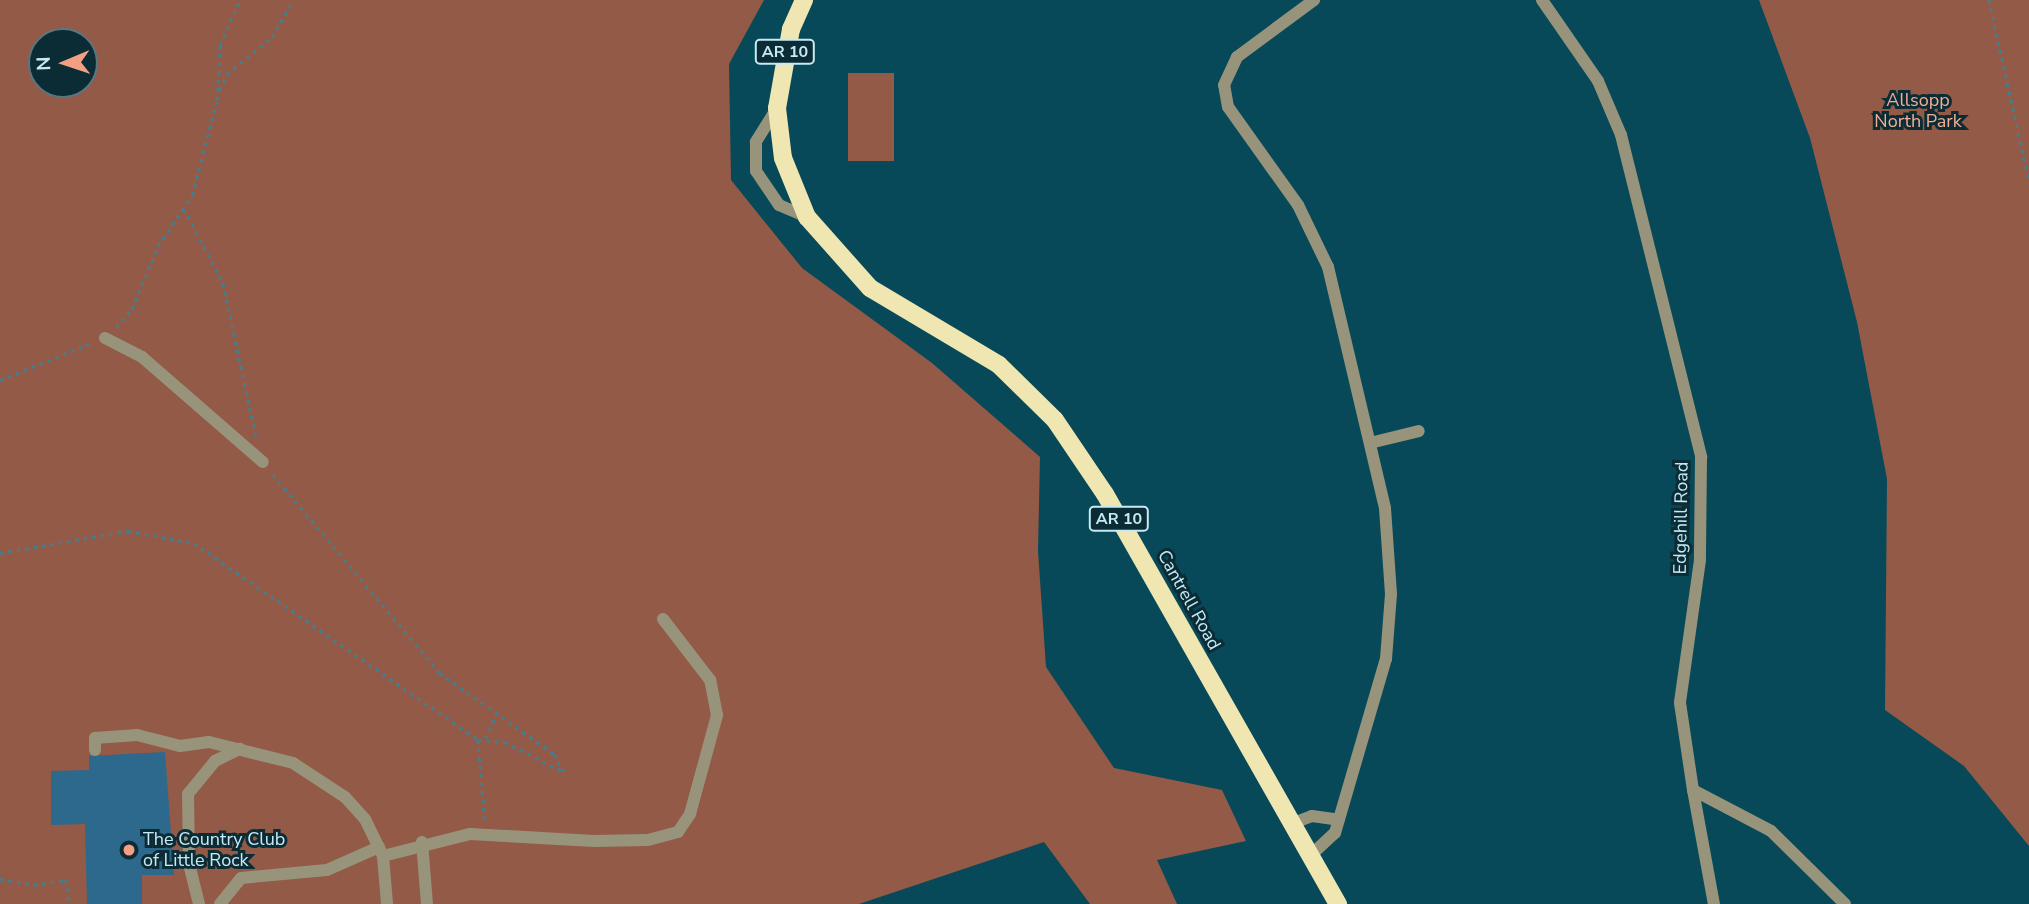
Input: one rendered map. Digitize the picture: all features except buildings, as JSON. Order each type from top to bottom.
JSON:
[{"type":"main road","name":"Cantrell Road","points":[[804,0],[791,29],[777,108],[783,158],[807,217],[870,288],[999,365],[1055,420],[1105,494],[1338,904]]},
{"type":"street","points":[[1311,855],[1330,840],[1366,741],[1390,626],[1385,508],[1374,442],[1315,236],[1226,98],[1226,76],[1237,57],[1314,0]]},
{"type":"street","name":"Edgehill Road","points":[[1542,0],[1598,81],[1620,135],[1701,457],[1700,559],[1680,703],[1714,904]]},
{"type":"street","name":"Cantrell Road","points":[[777,108],[756,142],[756,170],[779,205],[807,217]]},
{"type":"street","points":[[105,338],[142,357],[263,462]]},
{"type":"street","points":[[1374,442],[1419,431]]},
{"type":"street","points":[[220,904],[241,878],[344,863],[422,842],[486,833],[594,841],[648,840],[678,832],[690,814],[717,715],[710,680],[663,620]]},
{"type":"street","points":[[95,750],[95,738],[137,735],[180,746],[209,742],[240,749],[316,775],[352,804],[381,851],[387,904]]},
{"type":"street","points":[[199,904],[189,864],[188,794],[215,761],[240,749]]},
{"type":"street","points":[[1693,790],[1771,831],[1845,904]]},
{"type":"street","points":[[1291,824],[1312,816],[1339,820]]},
{"type":"street","points":[[422,842],[427,904]]},
{"type":"path","points":[[217,97],[219,45],[240,0]]},
{"type":"path","points":[[0,380],[105,338],[132,309],[158,246],[184,209],[217,97],[227,74],[272,37],[293,0]]},
{"type":"path","points":[[1989,0],[2029,180]]},
{"type":"path","points":[[184,209],[223,283],[263,462],[323,542],[439,673],[497,713],[565,770],[559,773],[505,742],[485,738],[478,740]]},
{"type":"path","points":[[0,554],[128,531],[194,543],[478,740]]},
{"type":"path","points":[[485,738],[497,713]]},
{"type":"path","points":[[478,740],[486,833]]},
{"type":"path","points":[[0,879],[34,885],[66,880],[70,904]]},
{"type":"green space","points":[[0,0],[764,0],[729,64],[731,180],[802,268],[932,363],[1040,457],[1038,551],[1046,667],[1114,768],[1222,790],[1246,841],[1157,860],[1177,904],[1090,904],[1044,842],[859,904],[0,904]]},
{"type":"green space","name":"Allsopp North Park","points":[[1759,0],[2029,0],[2029,846],[1964,766],[1885,710],[1887,479],[1857,322],[1810,138]]},
{"type":"green space","points":[[848,73],[894,73],[894,161],[848,161]]},
{"type":"place","name":"The Country Club of Little Rock","points":[[129,850]]}]
